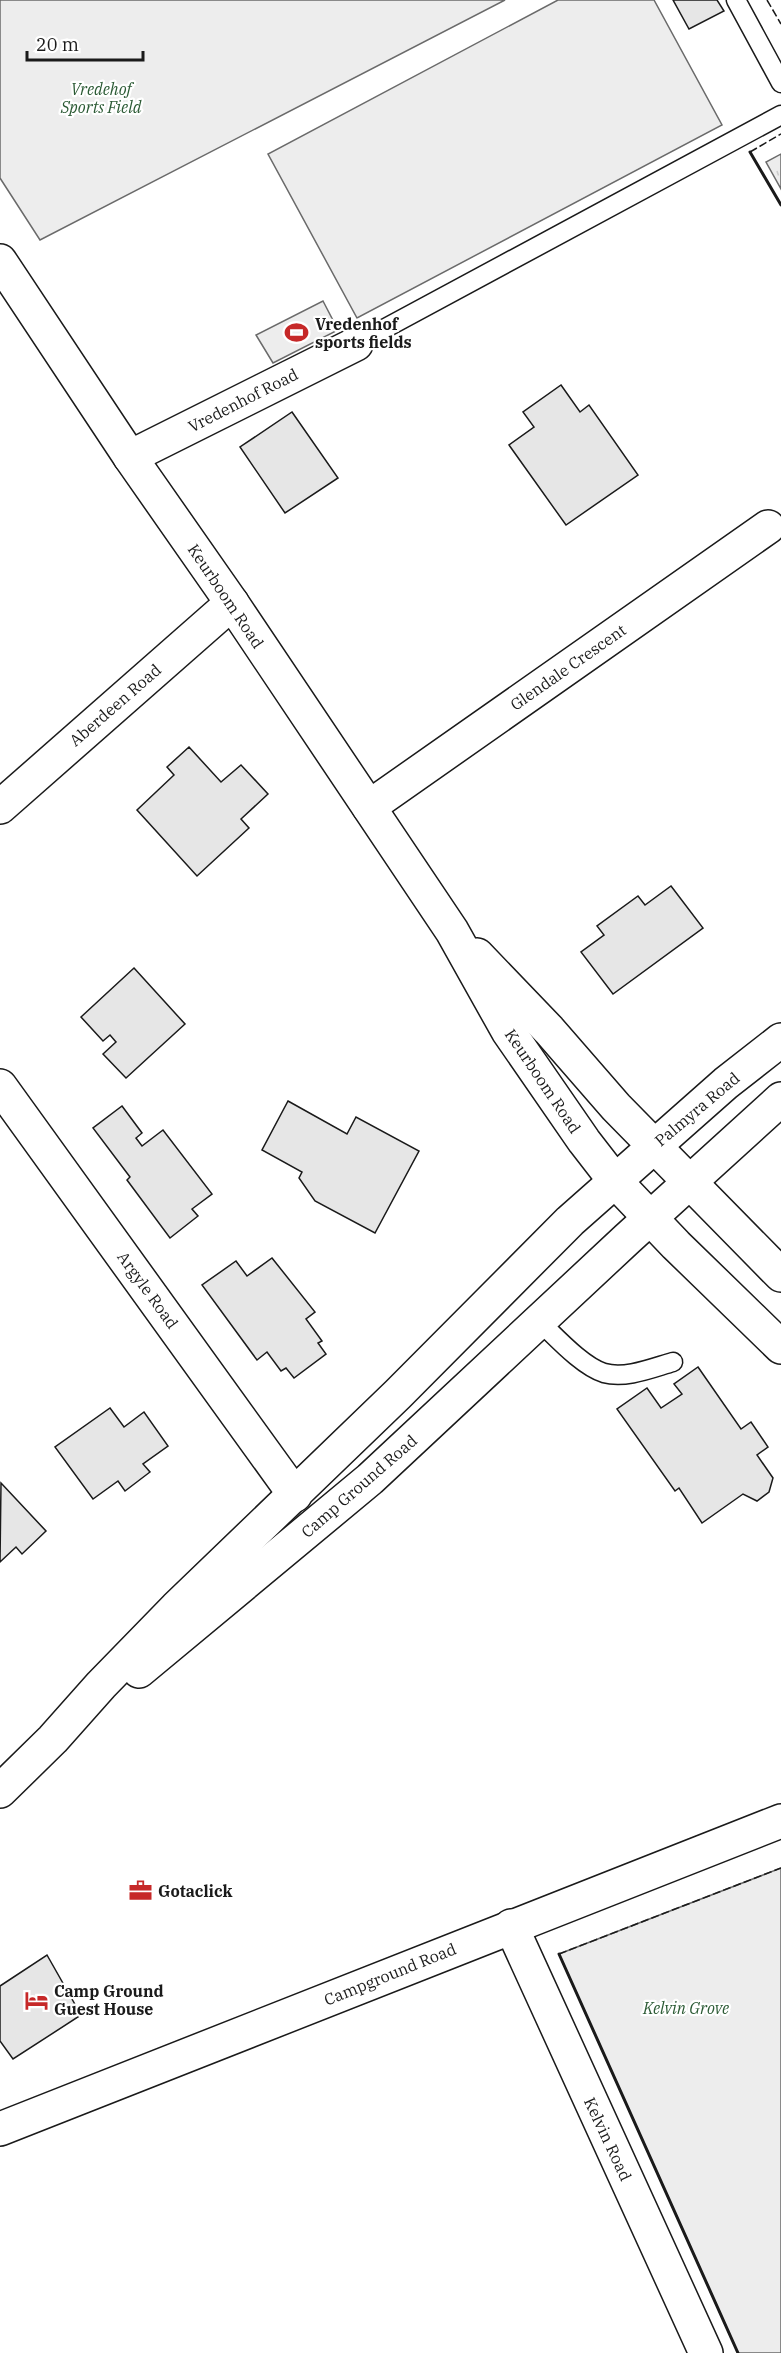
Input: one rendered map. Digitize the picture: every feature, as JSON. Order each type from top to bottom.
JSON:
[{"type":"main road","name":"Keurboom Road","points":[[0,261],[130,457],[452,931],[508,1031],[584,1141],[615,1181],[651,1218]]},
{"type":"main road","name":"Vredenhof Road","points":[[130,457],[356,344]]},
{"type":"main road","name":"Glendale Crescent","points":[[369,807],[768,527]]},
{"type":"main road","name":"Aberdeen Road","points":[[0,807],[231,603]]},
{"type":"main road","name":"Keurboom Road","points":[[452,931],[549,1030],[616,1107],[690,1183]]},
{"type":"main road","name":"Palmyra Road","points":[[615,1181],[726,1083],[781,1040]]},
{"type":"main road","name":"Argyle Road","points":[[0,1086],[295,1495]]},
{"type":"main road","points":[[781,1099],[651,1218],[781,1347]]},
{"type":"main road","name":"Camp Ground Road","points":[[0,1791],[53,1739],[101,1685],[168,1616],[295,1495],[570,1221],[615,1181]]},
{"type":"main road","points":[[690,1183],[781,1275]]},
{"type":"main road","name":"Camp Ground Road","points":[[53,1739],[195,1626],[370,1479],[651,1218]]},
{"type":"main road","name":"Campground Road","points":[[0,2129],[781,1821]]},
{"type":"main road","name":"Kelvin Road","points":[[511,1926],[706,2353]]},
{"type":"lane","points":[[736,0],[781,83]]},
{"type":"lane","points":[[356,344],[781,115]]},
{"type":"lane","points":[[539,1321],[592,1367],[605,1373],[634,1373],[673,1362]]},
{"type":"green space","name":"Vredehof Sports Field","points":[[0,0],[505,0],[40,240],[0,178]]},
{"type":"green space","points":[[558,0],[654,0],[722,125],[357,318],[268,154]]},
{"type":"green space","points":[[781,154],[781,189],[766,162]]},
{"type":"green space","name":"Vredenhof sports fields","points":[[323,301],[338,330],[273,363],[256,335]]},
{"type":"green space","name":"Kelvin Grove","points":[[781,1868],[781,2353],[738,2353],[559,1954]]},
{"type":"building","points":[[673,0],[717,0],[724,11],[689,29]]},
{"type":"building","points":[[561,385],[580,412],[589,405],[638,475],[566,525],[509,445],[534,427],[523,412]]},
{"type":"building","points":[[292,412],[338,478],[285,513],[240,447]]},
{"type":"building","points":[[189,747],[221,782],[241,765],[268,794],[241,819],[249,828],[197,876],[137,810],[174,775],[167,767]]},
{"type":"building","points":[[671,886],[703,928],[613,994],[581,952],[604,935],[597,926],[638,896],[645,905]]},
{"type":"building","points":[[134,968],[185,1024],[126,1078],[103,1054],[116,1042],[110,1035],[103,1041],[81,1017]]},
{"type":"building","points":[[288,1101],[347,1134],[356,1117],[419,1151],[375,1233],[315,1201],[299,1178],[302,1172],[262,1150]]},
{"type":"building","points":[[122,1106],[142,1133],[136,1138],[142,1146],[163,1130],[212,1194],[192,1209],[198,1216],[170,1238],[127,1180],[130,1177],[93,1128]]},
{"type":"building","points":[[272,1258],[315,1312],[306,1319],[322,1341],[318,1343],[326,1354],[294,1378],[286,1368],[281,1371],[267,1352],[257,1360],[202,1285],[236,1261],[247,1276]]},
{"type":"building","points":[[698,1367],[741,1429],[751,1422],[768,1447],[757,1455],[773,1478],[769,1492],[757,1501],[743,1494],[702,1523],[679,1488],[675,1491],[617,1409],[647,1388],[661,1408],[682,1394],[674,1384]]},
{"type":"building","points":[[110,1408],[124,1427],[144,1412],[168,1446],[143,1464],[150,1472],[125,1491],[118,1481],[93,1499],[55,1447]]},
{"type":"building","points":[[1,1483],[46,1531],[22,1554],[16,1547],[0,1562]]},
{"type":"building","name":"Camp Ground Guest House","points":[[47,1955],[81,2015],[13,2059],[0,2041],[0,1986]]},
{"type":"fence","points":[[767,0],[781,24]]},
{"type":"fence","points":[[750,152],[781,134]]},
{"type":"fence","points":[[559,1954],[781,1868]]},
{"type":"wall","points":[[750,152],[781,205]]},
{"type":"wall","points":[[559,1954],[738,2353]]},
{"type":"place","name":"Vredenhof sports fields","points":[[297,333]]},
{"type":"place","name":"Gotaclick","points":[[140,1891]]},
{"type":"place","name":"Camp Ground Guest House","points":[[36,2000]]}]
